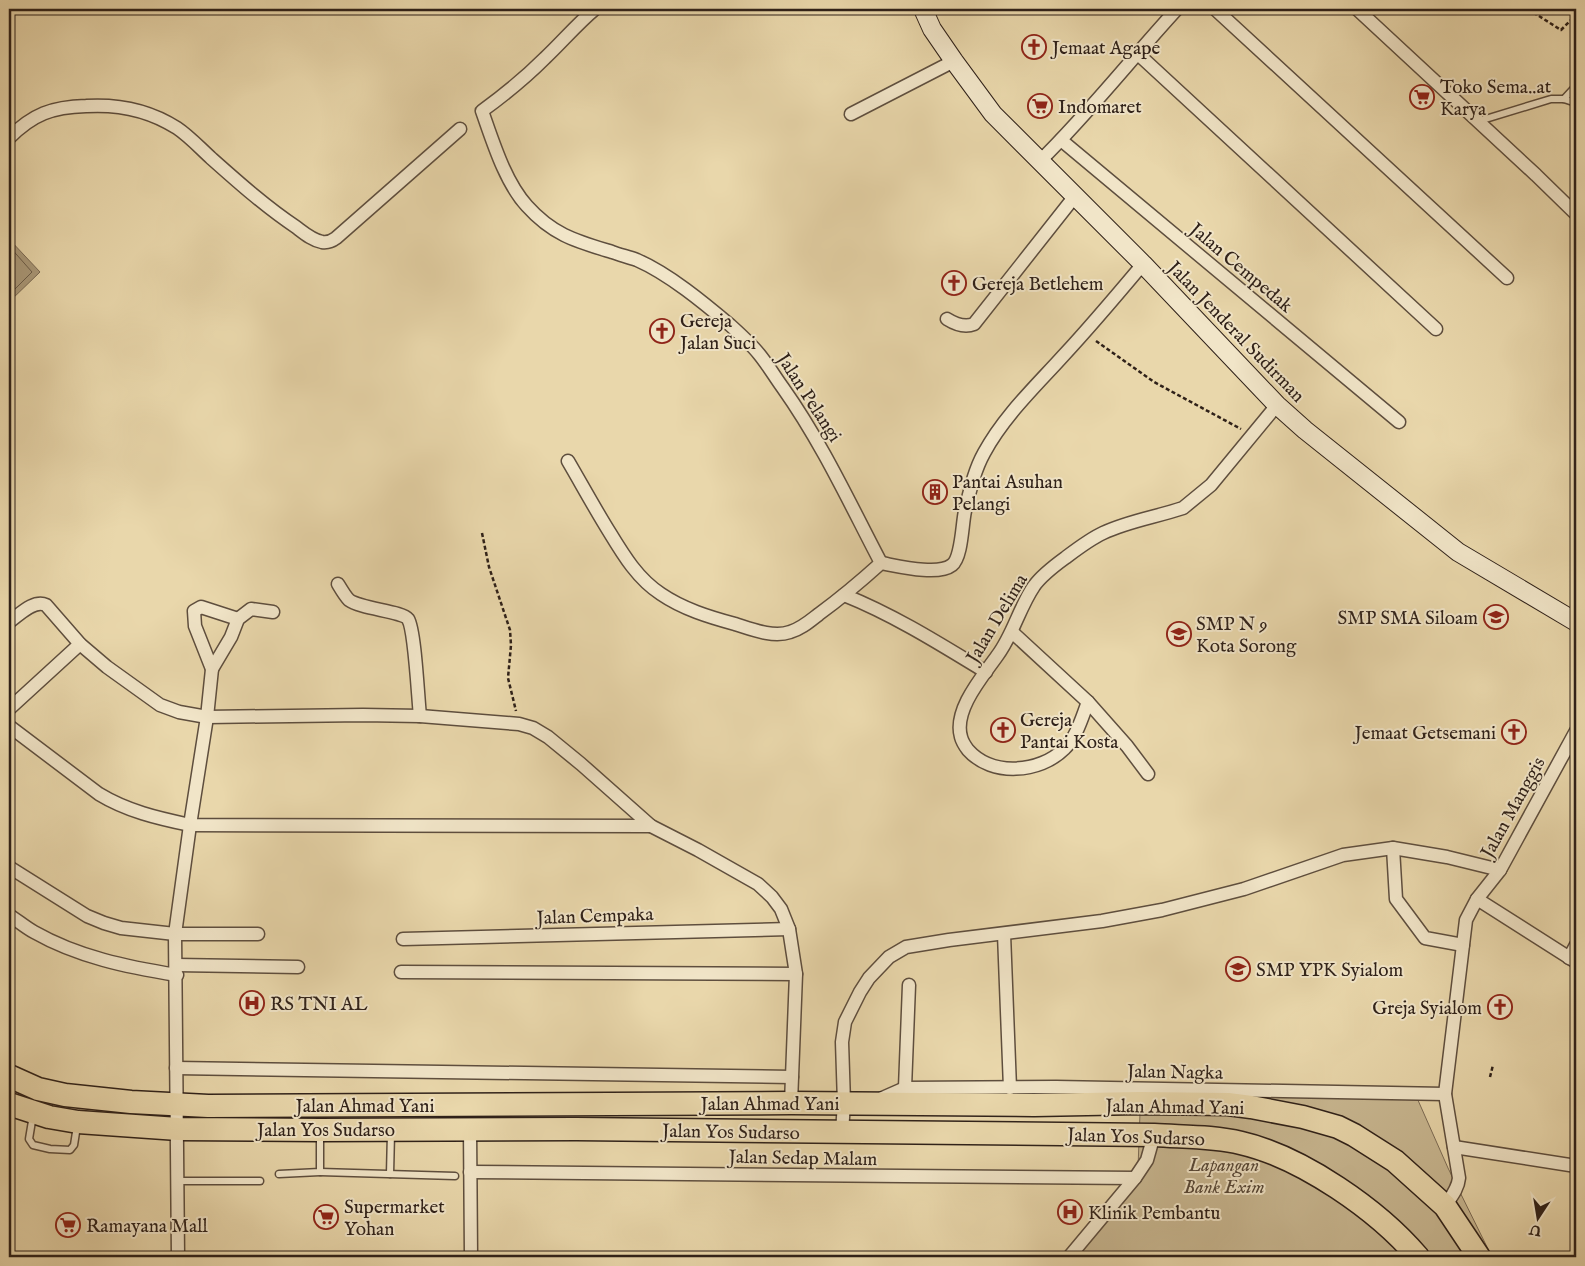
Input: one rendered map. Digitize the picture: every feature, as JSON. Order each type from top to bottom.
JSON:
[{"type":"highway","name":"Jalan Ahmad Yani","points":[[9,1076],[38,1089],[65,1095],[131,1102],[227,1106],[791,1103],[1228,1104],[1328,1123],[1354,1135],[1395,1161],[1445,1206],[1479,1257]]},
{"type":"highway","name":"Jalan Yos Sudarso","points":[[9,1104],[33,1112],[78,1122],[178,1129],[470,1128],[1154,1135],[1212,1138],[1241,1143],[1268,1151],[1319,1176],[1371,1213],[1395,1233],[1418,1257]]},
{"type":"main road","name":"Jalan Jenderal Sudirman","points":[[923,9],[932,29],[993,114],[1143,264],[1277,405],[1304,430],[1458,552],[1576,622]]},
{"type":"street","name":"Jalan Pelangi","points":[[595,9],[544,60],[482,111],[508,175],[527,206],[559,233],[571,239],[636,260],[656,270],[724,320],[759,353],[792,400],[822,448],[881,563]]},
{"type":"street","points":[[1040,161],[1112,84],[1137,52],[1177,9]]},
{"type":"street","points":[[1215,9],[1507,278]]},
{"type":"street","points":[[1357,9],[1479,121],[1576,214]]},
{"type":"street","points":[[1137,52],[1436,328]]},
{"type":"street","points":[[851,114],[954,61]]},
{"type":"street","points":[[9,138],[34,117],[52,110],[73,106],[102,105],[138,110],[157,117],[178,129],[280,217],[314,240],[325,243],[336,238],[460,129]]},
{"type":"street","name":"Jalan Cempedak","points":[[1061,140],[1399,422]]},
{"type":"street","points":[[947,319],[963,326],[974,324],[1075,196]]},
{"type":"street","points":[[568,461],[629,563],[642,579],[660,593],[697,612],[757,631],[779,634],[793,632],[844,596],[881,563],[933,570],[946,569],[953,565],[958,554],[964,514],[976,469],[983,454],[1016,406],[1084,333],[1143,264]]},
{"type":"street","name":"Jalan Delima","points":[[1088,702],[1072,738],[1064,750],[1052,758],[1028,767],[994,766],[982,762],[974,756],[961,738],[961,717],[968,699],[1004,647],[1030,594],[1045,573],[1102,533],[1130,522],[1178,510],[1190,504],[1212,485],[1277,405]]},
{"type":"street","points":[[338,584],[349,600],[373,609],[404,616],[408,620],[412,633],[420,716]]},
{"type":"street","points":[[844,596],[867,604],[898,620],[986,672]]},
{"type":"street","points":[[9,622],[36,603],[46,605],[80,644],[107,667],[160,706],[178,712],[207,718],[354,715],[420,716],[519,724],[532,728],[548,737],[650,826],[698,850],[758,884],[772,897],[781,909],[789,929],[796,974],[791,1103]]},
{"type":"street","points":[[212,669],[195,626],[194,611],[201,607],[238,618]]},
{"type":"street","points":[[178,1257],[175,934],[207,718],[212,669],[231,637],[238,618],[251,609],[273,612]]},
{"type":"street","points":[[1012,632],[1088,702],[1127,746],[1148,774]]},
{"type":"street","points":[[9,709],[80,644]]},
{"type":"street","points":[[9,726],[99,794],[128,809],[152,817],[190,825],[650,826]]},
{"type":"street","name":"Jalan Manggis","points":[[1445,1206],[1458,1185],[1459,1178],[1445,1094],[1466,920],[1477,898],[1500,870],[1576,731]]},
{"type":"street","points":[[1393,848],[1397,902],[1425,938],[1463,945]]},
{"type":"street","points":[[842,1132],[844,1103],[842,1042],[845,1022],[860,992],[879,966],[898,951],[914,945],[1102,922],[1162,910],[1244,889],[1344,856],[1393,848],[1448,857],[1500,870]]},
{"type":"street","points":[[9,867],[87,916],[121,928],[175,934],[258,934]]},
{"type":"street","points":[[1477,898],[1573,960],[1576,945]]},
{"type":"street","points":[[9,914],[47,939],[89,956],[136,968],[176,970],[298,967]]},
{"type":"street","name":"Jalan Cempaka","points":[[403,939],[789,929]]},
{"type":"street","points":[[1004,934],[1010,1088]]},
{"type":"street","points":[[401,972],[796,974]]},
{"type":"street","points":[[870,1104],[905,1088],[909,985]]},
{"type":"street","points":[[176,1068],[792,1077]]},
{"type":"street","name":"Jalan Nagka","points":[[905,1088],[1445,1094]]},
{"type":"street","points":[[470,1128],[471,1257]]},
{"type":"street","points":[[1069,1257],[1135,1178],[1147,1160],[1154,1135]]},
{"type":"street","points":[[1454,1147],[1576,1166]]},
{"type":"street","name":"Jalan Sedap Malam","points":[[470,1172],[1135,1178]]},
{"type":"lane","points":[[1564,99],[1576,86]]},
{"type":"lane","points":[[1479,121],[1546,100],[1564,99],[1576,103]]},
{"type":"lane","points":[[33,1112],[29,1139],[33,1145],[50,1149],[70,1150],[74,1145],[78,1122]]},
{"type":"lane","points":[[390,1129],[390,1174]]},
{"type":"lane","points":[[320,1130],[320,1172]]},
{"type":"lane","points":[[279,1174],[320,1172],[456,1176]]},
{"type":"lane","points":[[178,1181],[260,1181]]},
{"type":"path","points":[[1528,9],[1561,30],[1576,15]]},
{"type":"path","points":[[1084,333],[1154,382],[1253,435]]},
{"type":"path","points":[[482,532],[489,567],[510,630],[511,645],[508,678],[519,724]]},
{"type":"path","points":[[1490,1077],[1493,1065]]},
{"type":"green space","name":"Lapangan Bank Exim","points":[[1141,1086],[1417,1098],[1448,1168],[1492,1257],[1079,1257],[1138,1168]]},
{"type":"water","points":[[9,239],[40,272],[9,302]]},
{"type":"place","name":"Jemaat Agape","points":[[1034,47]]},
{"type":"place","name":"Toko Sema..at Karya","points":[[1422,97]]},
{"type":"place","name":"Indomaret","points":[[1040,106]]},
{"type":"place","name":"Gereja Betlehem","points":[[954,283]]},
{"type":"place","name":"Gereja Jalan Suci","points":[[662,331]]},
{"type":"place","name":"Pantai Asuhan Pelangi","points":[[935,492]]},
{"type":"place","name":"SMP SMA Siloam","points":[[1496,617]]},
{"type":"place","name":"SMP N 9 Kota Sorong","points":[[1179,634]]},
{"type":"place","name":"Gereja Pantai Kosta","points":[[1003,730]]},
{"type":"place","name":"Jemaat Getsemani","points":[[1514,732]]},
{"type":"place","name":"SMP YPK Syialom","points":[[1238,969]]},
{"type":"place","name":"RS TNI AL","points":[[252,1003]]},
{"type":"place","name":"Greja Syialom","points":[[1500,1007]]},
{"type":"place","name":"Klinik Pembantu","points":[[1070,1212]]},
{"type":"place","name":"Supermarket Yohan","points":[[326,1217]]},
{"type":"place","name":"Ramayana Mall","points":[[68,1225]]}]
